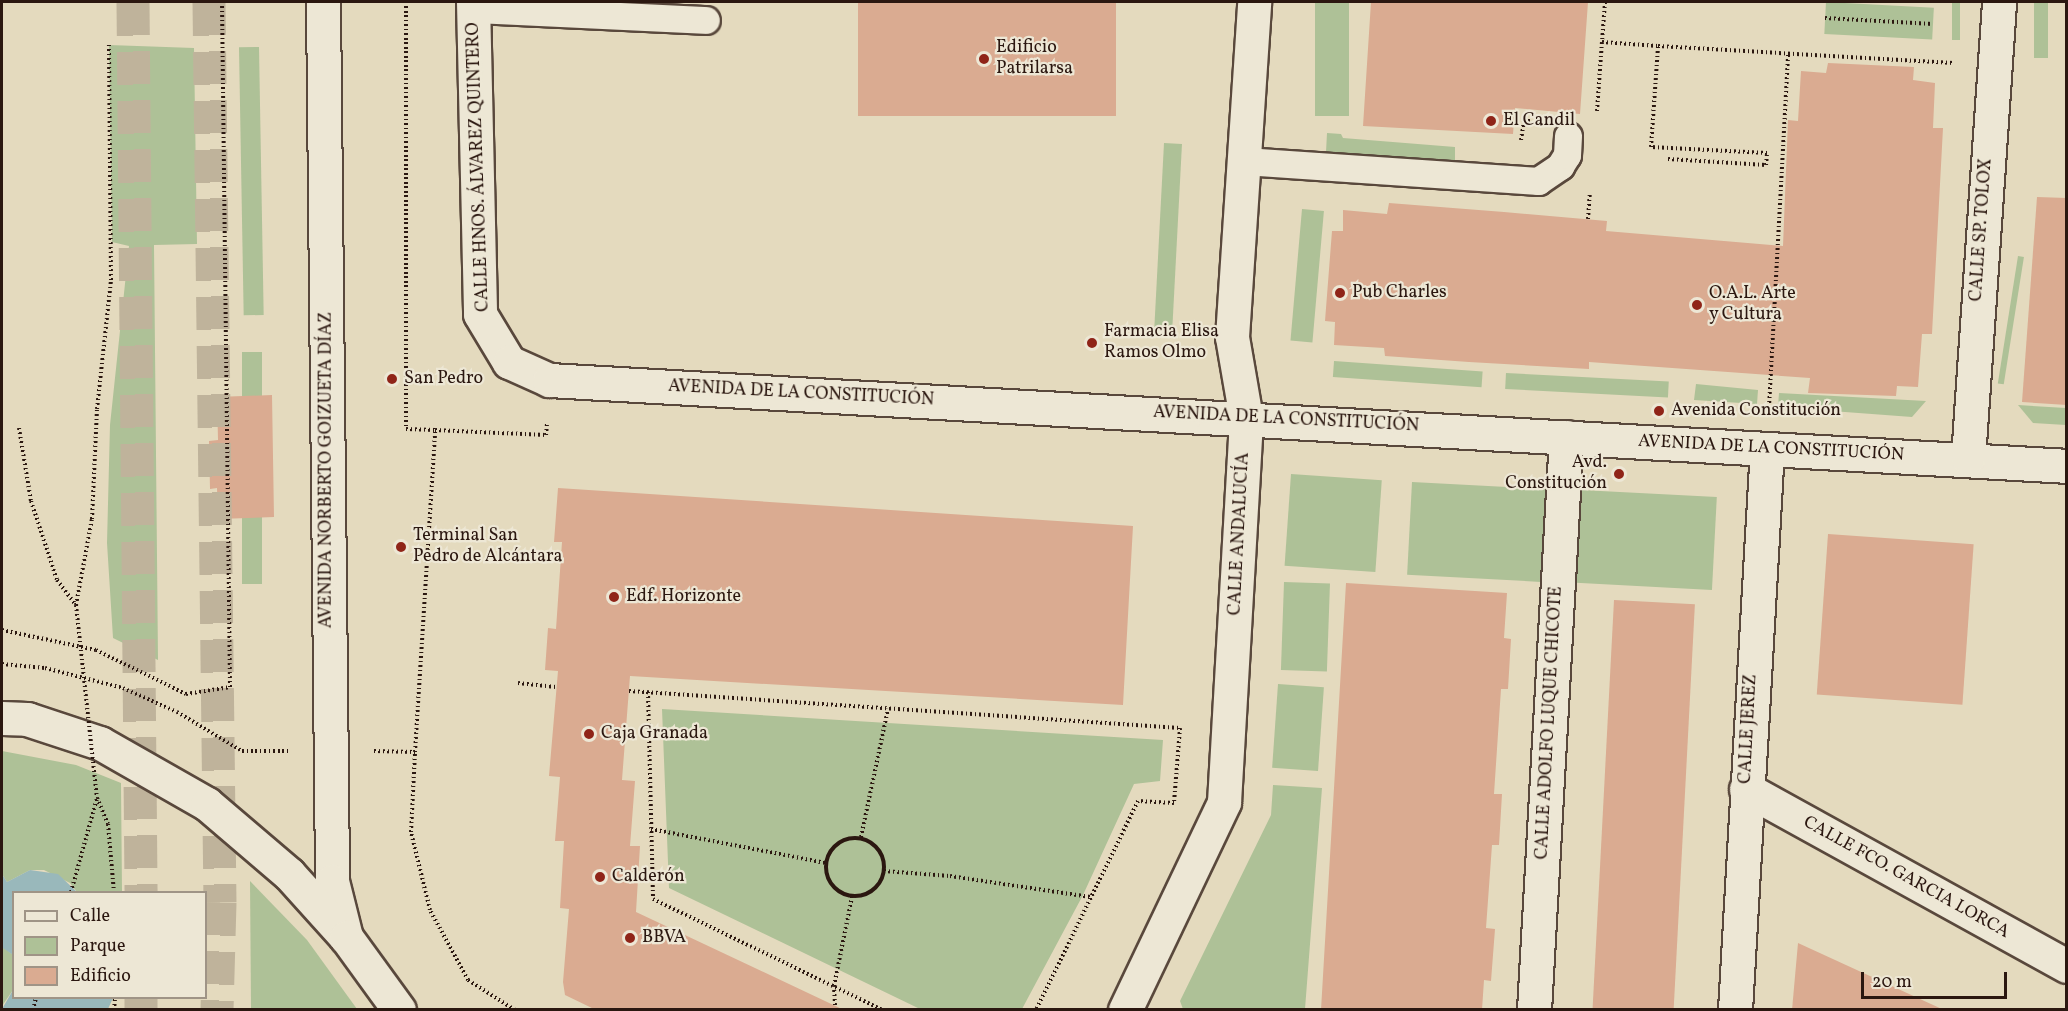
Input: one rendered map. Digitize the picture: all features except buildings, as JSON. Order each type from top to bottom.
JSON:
[{"type":"street","name":"AVENIDA NORBERTO GOIZUETA DÍAZ","points":[[323,2],[332,881],[346,937]]},
{"type":"street","name":"CALLE ANDALUCÍA","points":[[1125,1010],[1224,802],[1246,418],[1232,337],[1254,2]]},
{"type":"street","name":"CALLE SP. TOLOX","points":[[1968,459],[1992,65],[1999,2]]},
{"type":"street","name":"CALLE HNOS. ÁLVAREZ QUINTERO","points":[[473,5],[480,314],[509,362]]},
{"type":"street","name":"AVENIDA DE LA CONSTITUCIÓN","points":[[509,362],[549,380],[2067,466]]},
{"type":"street","name":"CALLE ADOLFO LUQUE CHICOTE","points":[[1534,1010],[1566,437]]},
{"type":"street","name":"CALLE JEREZ","points":[[1735,1010],[1767,449]]},
{"type":"street","points":[[2,718],[27,719],[100,743],[207,804],[289,874],[346,937],[399,1010]]},
{"type":"street","name":"CALLE FCO. GARCIA LORCA","points":[[1746,789],[2067,966]]},
{"type":"lane","points":[[473,5],[706,20]]},
{"type":"lane","points":[[1244,161],[1538,181],[1560,166],[1567,155],[1568,136]]},
{"type":"path","points":[[2,630],[96,650],[186,694],[230,687],[222,2]]},
{"type":"path","points":[[406,2],[406,429],[546,435],[549,380]]},
{"type":"path","points":[[1597,116],[1605,2]]},
{"type":"path","points":[[1825,18],[1933,24]]},
{"type":"path","points":[[1602,42],[1992,65]]},
{"type":"path","points":[[109,45],[111,280],[97,419],[92,519],[76,606],[97,798],[108,824],[114,891]]},
{"type":"path","points":[[1658,46],[1652,147],[1767,153],[1766,165],[1668,159]]},
{"type":"path","points":[[1767,449],[1788,53]]},
{"type":"path","points":[[19,428],[31,501],[57,580],[76,606]]},
{"type":"path","points":[[435,430],[411,832],[430,910],[468,980],[515,1010]]},
{"type":"path","points":[[2,664],[45,668],[123,688],[177,712],[242,751],[415,752]]},
{"type":"path","points":[[518,683],[556,687]]},
{"type":"path","points":[[629,691],[1180,728],[1174,803],[1138,801],[1036,1010]]},
{"type":"path","points":[[648,692],[653,899],[883,1010]]},
{"type":"path","points":[[861,837],[888,709]]},
{"type":"path","points":[[71,891],[97,798]]},
{"type":"path","points":[[651,829],[826,863]]},
{"type":"path","points":[[861,837],[880,850],[884,871],[881,883],[873,891],[852,897],[832,885],[826,863],[838,844],[861,837]]},
{"type":"path","points":[[884,871],[950,876],[1090,897]]},
{"type":"path","points":[[835,1005],[834,986],[852,897]]},
{"type":"green space","points":[[1315,2],[1349,2],[1349,116],[1315,116]]},
{"type":"green space","points":[[1826,2],[1934,8],[1932,40],[1824,34]]},
{"type":"green space","points":[[1952,2],[1960,2],[1960,40],[1952,40]]},
{"type":"green space","points":[[2034,2],[2048,2],[2048,58],[2034,58]]},
{"type":"green space","points":[[109,45],[194,48],[197,244],[154,245],[158,660],[113,638],[107,543],[110,425],[129,246],[112,242]]},
{"type":"green space","points":[[239,47],[259,47],[264,315],[244,315]]},
{"type":"green space","points":[[1327,133],[1341,134],[1343,138],[1455,147],[1455,162],[1326,152]]},
{"type":"green space","points":[[1164,143],[1182,144],[1172,331],[1154,330]]},
{"type":"green space","points":[[1302,209],[1324,211],[1312,342],[1290,340]]},
{"type":"green space","points":[[2018,256],[2024,257],[2004,384],[1998,383]]},
{"type":"green space","points":[[242,352],[262,352],[262,584],[242,584]]},
{"type":"green space","points":[[1334,361],[1483,371],[1482,387],[1333,377]]},
{"type":"green space","points":[[1506,373],[1669,382],[1668,398],[1505,389]]},
{"type":"green space","points":[[1696,384],[1758,390],[1757,404],[1694,400]]},
{"type":"green space","points":[[1779,393],[1926,401],[1912,417],[1778,407]]},
{"type":"green space","points":[[2018,405],[2066,408],[2066,425],[2033,423]]},
{"type":"green space","points":[[1291,474],[1382,480],[1375,572],[1285,566]]},
{"type":"green space","points":[[1412,482],[1546,489],[1541,582],[1407,575]]},
{"type":"green space","points":[[1581,490],[1717,497],[1712,590],[1576,583]]},
{"type":"green space","points":[[1284,582],[1330,584],[1327,672],[1281,670]]},
{"type":"green space","points":[[1278,684],[1324,687],[1318,771],[1272,768]]},
{"type":"green space","points":[[662,709],[1163,740],[1160,781],[1134,784],[1083,895],[1022,1009],[920,1009],[669,888]]},
{"type":"green space","points":[[2,751],[76,765],[121,783],[122,891],[76,891],[70,883],[44,870],[30,870],[7,882],[2,874]]},
{"type":"green space","points":[[1273,785],[1322,788],[1305,1009],[1183,1009],[1180,1001],[1271,815]]},
{"type":"green space","points":[[250,881],[307,940],[357,1009],[251,1009]]},
{"type":"green space","points":[[3,947],[12,954],[12,991],[2,1006]]},
{"type":"water","points":[[30,870],[58,874],[76,891],[12,891],[12,954],[3,948],[2,959],[2,874],[7,882]]},
{"type":"water","points":[[12,992],[12,999],[113,999],[108,1009],[2,1009]]},
{"type":"tunnel","points":[[133,2],[141,891]]},
{"type":"tunnel","points":[[209,2],[220,902],[217,1010]]},
{"type":"tunnel","points":[[141,999],[141,1010]]},
{"type":"place","name":"Edificio Patrilarsa","points":[[984,59]]},
{"type":"place","name":"El Candil","points":[[1491,121]]},
{"type":"place","name":"Pub Charles","points":[[1340,293]]},
{"type":"place","name":"O.A.L. Arte y Cultura","points":[[1697,305]]},
{"type":"place","name":"Farmacia Elisa Ramos Olmo","points":[[1092,343]]},
{"type":"place","name":"San Pedro","points":[[392,379]]},
{"type":"place","name":"Avenida Constitución","points":[[1659,411]]},
{"type":"place","name":"Avd. Constitución","points":[[1619,474]]},
{"type":"place","name":"Terminal San Pedro de Alcántara","points":[[401,547]]},
{"type":"place","name":"Edf. Horizonte","points":[[614,597]]},
{"type":"place","name":"Caja Granada","points":[[589,734]]},
{"type":"place","name":"Calderón","points":[[600,877]]},
{"type":"place","name":"BBVA","points":[[630,938]]}]
